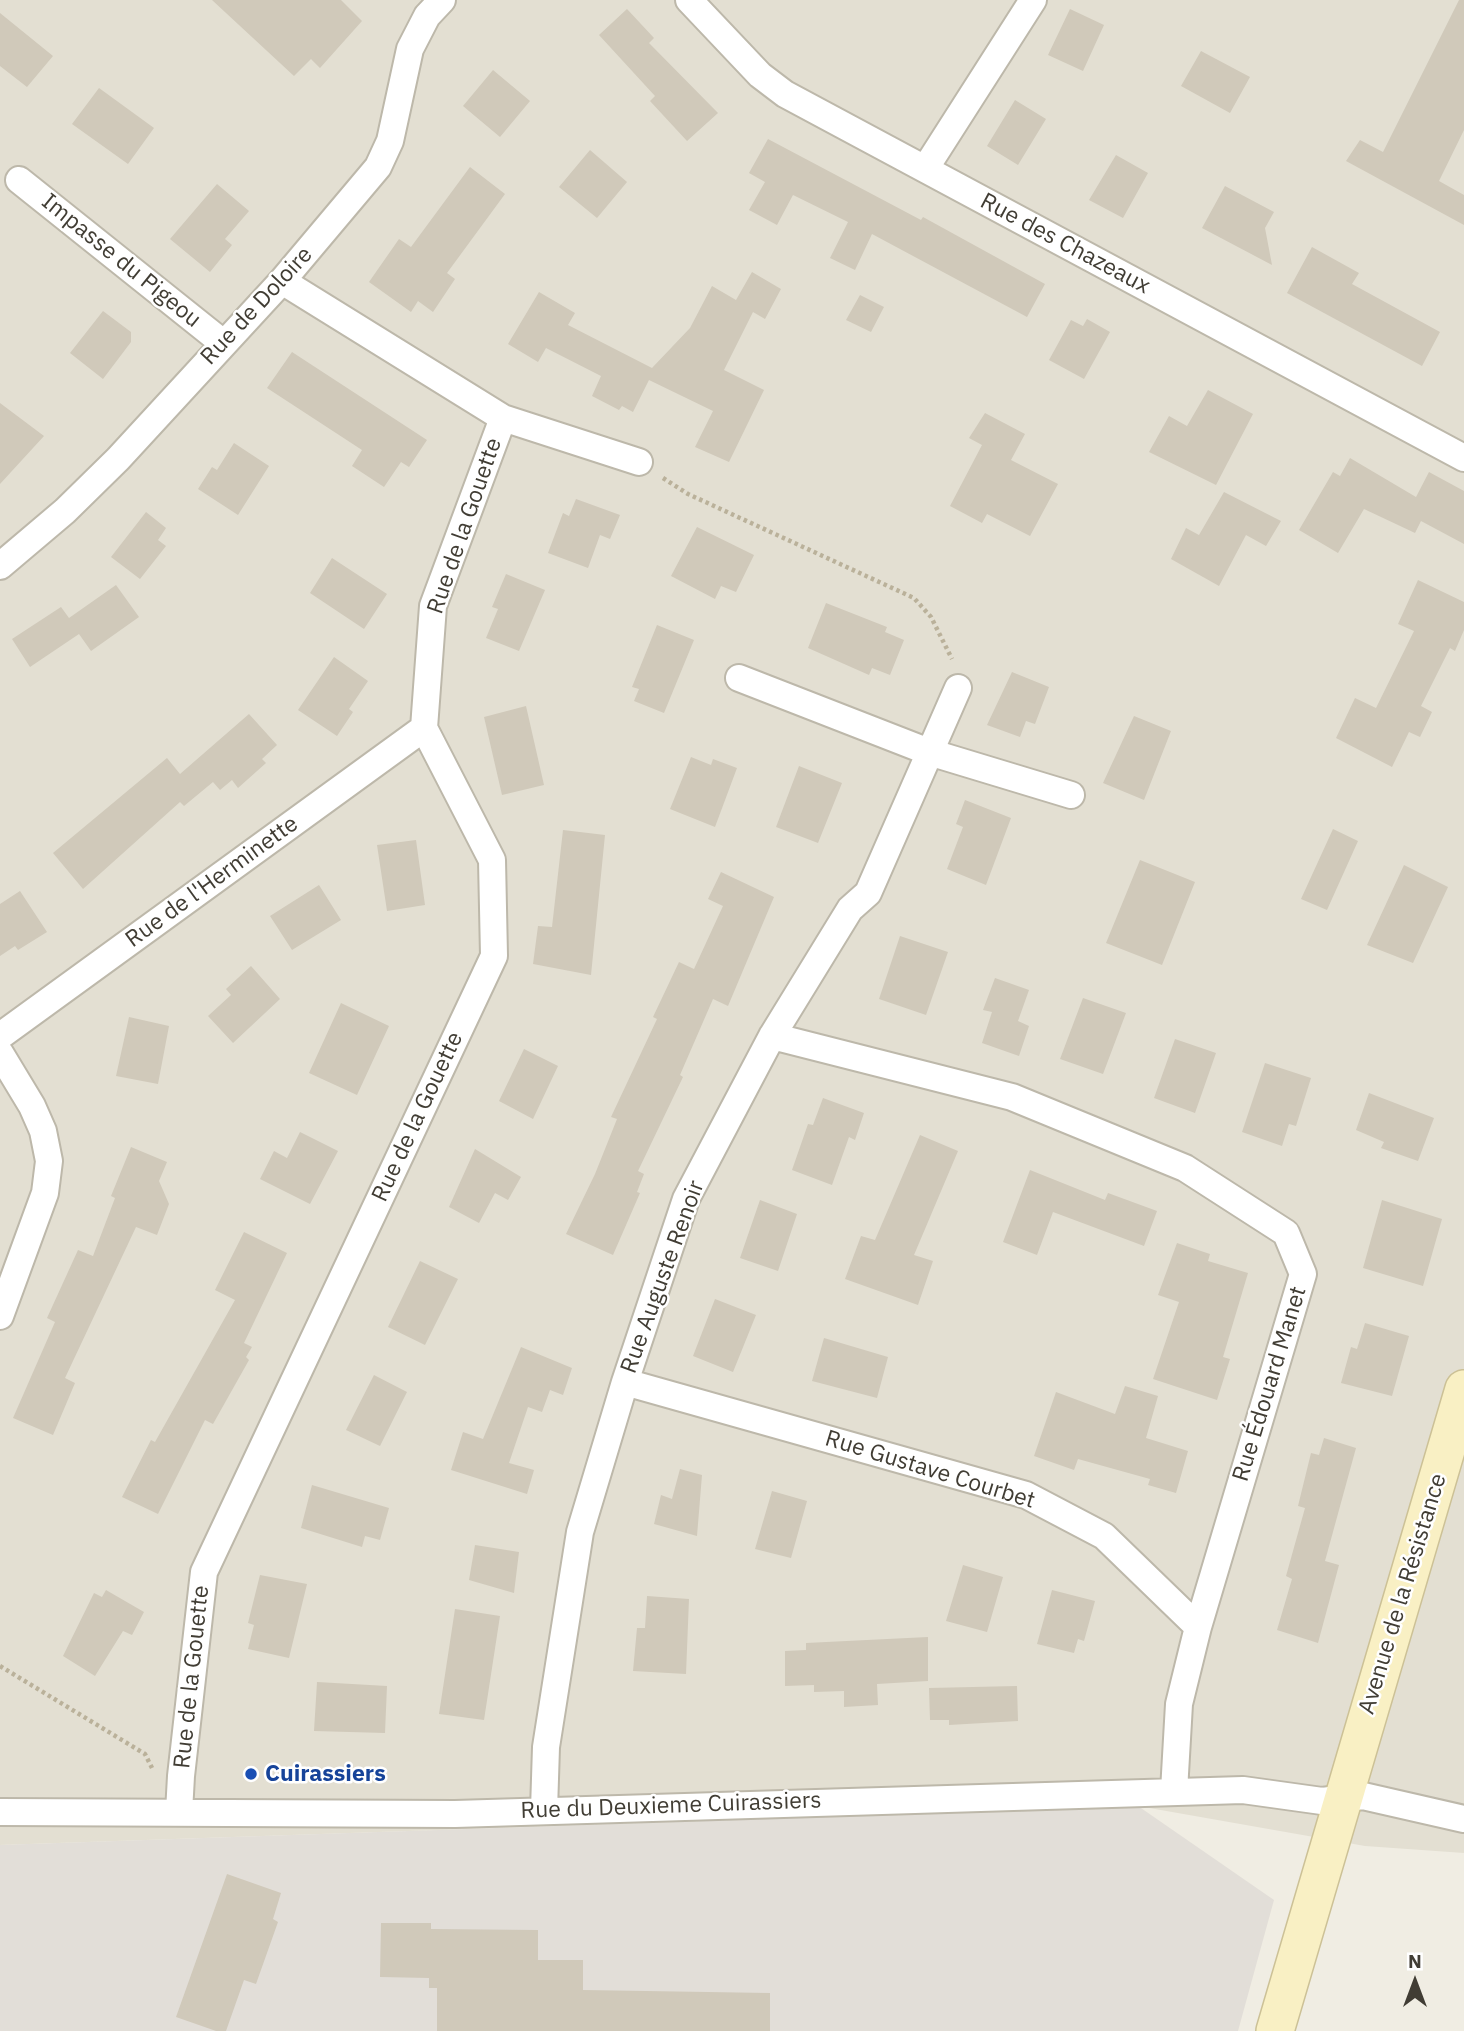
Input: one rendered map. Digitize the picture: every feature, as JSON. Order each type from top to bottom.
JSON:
[{"type":"main road","name":"Avenue de la Résistance","points":[[1275,2031],[1341,1799],[1464,1389]]},
{"type":"street","name":"Rue de Doloire","points":[[2,561],[118,458],[282,281],[378,167],[390,141],[410,49],[427,16],[442,0]]},
{"type":"street","name":"Rue des Chazeaux","points":[[689,0],[760,75],[785,94],[1464,458]]},
{"type":"street","points":[[925,169],[1033,0]]},
{"type":"street","name":"Impasse du Pigeou","points":[[19,180],[223,343]]},
{"type":"street","points":[[282,281],[503,418],[639,462]]},
{"type":"street","name":"Rue de la Gouette","points":[[179,1812],[204,1572],[494,957],[492,860],[424,728],[433,606],[503,418]]},
{"type":"street","points":[[739,678],[929,752],[1071,795]]},
{"type":"street","name":"Rue Auguste Renoir","points":[[544,1810],[546,1747],[580,1532],[625,1382],[687,1199],[772,1036],[850,909],[868,893],[958,688]]},
{"type":"street","name":"Rue de l'Herminette","points":[[0,1036],[424,728]]},
{"type":"street","name":"Rue Édouard Manet","points":[[772,1036],[1012,1097],[1185,1168],[1286,1233],[1303,1274],[1198,1627],[1179,1704],[1174,1790]]},
{"type":"street","points":[[0,1053],[32,1106],[43,1131],[49,1161],[45,1193],[0,1316]]},
{"type":"street","name":"Rue Gustave Courbet","points":[[625,1382],[1026,1495],[1104,1536],[1198,1627]]},
{"type":"street","name":"Rue du Deuxieme Cuirassiers","points":[[0,1812],[455,1814],[1174,1790],[1243,1790],[1322,1801],[1363,1796],[1464,1819]]},
{"type":"path","points":[[639,462],[688,494],[914,598],[931,617],[951,653],[958,688]]},
{"type":"path","points":[[0,1666],[145,1754],[155,1775]]},
{"type":"shaded area","points":[[0,0],[1464,0],[1464,1853],[1365,1846],[1138,1806],[0,1845]]},
{"type":"shaded area","points":[[1138,1806],[1274,1900],[1238,2031],[0,2031],[0,1845]]},
{"type":"building","points":[[212,0],[341,0],[362,21],[320,68],[311,59],[294,76]]},
{"type":"building","points":[[1459,0],[1464,0],[1464,130],[1439,181],[1464,195],[1464,225],[1346,161],[1360,140],[1383,152]]},
{"type":"building","points":[[627,9],[654,38],[649,43],[718,113],[687,141],[650,101],[655,96],[599,35]]},
{"type":"building","points":[[1070,9],[1104,25],[1083,71],[1048,55]]},
{"type":"building","points":[[0,13],[53,56],[27,87],[0,66]]},
{"type":"building","points":[[1201,51],[1250,77],[1230,113],[1181,86]]},
{"type":"building","points":[[493,70],[530,101],[500,137],[463,106]]},
{"type":"building","points":[[99,88],[154,128],[128,164],[72,124]]},
{"type":"building","points":[[1015,100],[1046,119],[1018,165],[987,146]]},
{"type":"building","points":[[768,139],[921,220],[923,217],[1045,284],[1027,317],[872,234],[855,270],[830,258],[848,222],[793,195],[777,225],[749,210],[765,182],[749,173]]},
{"type":"building","points":[[590,150],[627,182],[597,218],[559,187]]},
{"type":"building","points":[[1116,155],[1148,173],[1123,218],[1089,200]]},
{"type":"building","points":[[470,167],[505,194],[447,273],[455,279],[433,312],[418,301],[411,312],[369,282],[399,239],[411,247]]},
{"type":"building","points":[[217,184],[249,211],[225,239],[232,245],[210,272],[170,239]]},
{"type":"building","points":[[1225,186],[1274,212],[1265,228],[1272,265],[1202,228]]},
{"type":"building","points":[[1312,247],[1359,273],[1352,284],[1440,332],[1422,366],[1287,293]]},
{"type":"building","points":[[752,272],[781,289],[765,319],[753,312],[724,370],[764,390],[729,462],[695,447],[713,411],[649,380],[633,412],[622,406],[619,410],[592,396],[601,376],[546,348],[538,362],[508,344],[539,292],[575,313],[568,325],[652,368],[690,328],[712,286],[736,300]]},
{"type":"building","points":[[860,295],[884,307],[871,332],[846,320]]},
{"type":"building","points":[[103,311],[131,332],[131,342],[103,379],[70,353]]},
{"type":"building","points":[[1087,319],[1110,332],[1084,379],[1049,360],[1071,320],[1083,326]]},
{"type":"building","points":[[292,352],[427,440],[409,467],[401,462],[384,487],[352,466],[362,450],[267,388]]},
{"type":"building","points":[[1208,390],[1253,414],[1216,485],[1149,452],[1169,416],[1187,426]]},
{"type":"building","points":[[0,403],[44,436],[0,484]]},
{"type":"building","points":[[985,413],[1025,434],[1011,460],[1058,484],[1030,536],[987,514],[982,523],[950,506],[982,445],[969,438]]},
{"type":"building","points":[[234,443],[269,466],[238,515],[198,489],[212,467],[217,470]]},
{"type":"building","points":[[1350,458],[1416,497],[1429,472],[1464,491],[1464,544],[1421,521],[1415,533],[1364,509],[1338,553],[1299,530],[1333,472],[1340,476]]},
{"type":"building","points":[[1224,492],[1281,521],[1266,546],[1246,535],[1219,586],[1171,559],[1186,528],[1199,535]]},
{"type":"building","points":[[576,499],[620,515],[610,539],[600,535],[588,568],[548,553],[563,513],[569,516]]},
{"type":"building","points":[[146,512],[166,528],[158,540],[166,546],[140,579],[111,557]]},
{"type":"building","points":[[697,527],[754,555],[736,592],[721,586],[715,599],[671,576]]},
{"type":"building","points":[[332,558],[387,594],[364,629],[310,593]]},
{"type":"building","points":[[506,574],[545,590],[519,651],[486,638],[498,609],[492,607]]},
{"type":"building","points":[[1418,580],[1464,602],[1464,630],[1455,651],[1450,648],[1421,706],[1432,712],[1420,737],[1409,732],[1392,767],[1336,738],[1355,698],[1376,708],[1414,631],[1398,624]]},
{"type":"building","points":[[116,585],[139,617],[91,651],[79,634],[30,667],[12,639],[61,607],[69,618]]},
{"type":"building","points":[[826,603],[887,627],[885,632],[904,640],[890,675],[872,668],[869,675],[808,648]]},
{"type":"building","points":[[657,625],[694,640],[664,713],[634,701],[639,689],[632,687]]},
{"type":"building","points":[[334,657],[368,681],[349,709],[353,712],[337,736],[298,710]]},
{"type":"building","points":[[1012,672],[1049,687],[1035,724],[1026,721],[1020,737],[987,725]]},
{"type":"building","points":[[526,706],[544,785],[502,795],[484,717]]},
{"type":"building","points":[[249,714],[277,745],[262,759],[266,763],[238,788],[232,780],[220,790],[213,782],[184,806],[180,802],[83,889],[53,853],[167,758],[180,774]]},
{"type":"building","points":[[1134,716],[1171,731],[1144,800],[1103,783]]},
{"type":"building","points":[[691,757],[711,765],[713,759],[737,768],[715,827],[670,809]]},
{"type":"building","points":[[799,766],[842,783],[818,843],[776,827]]},
{"type":"building","points":[[965,800],[1011,818],[986,885],[947,869],[963,827],[956,824]]},
{"type":"building","points":[[1333,829],[1358,841],[1327,910],[1301,899]]},
{"type":"building","points":[[563,830],[605,835],[591,975],[533,964],[538,926],[552,927]]},
{"type":"building","points":[[416,840],[425,905],[387,911],[377,845]]},
{"type":"building","points":[[1140,860],[1195,882],[1162,965],[1106,943]]},
{"type":"building","points":[[1404,865],[1448,887],[1413,963],[1367,945]]},
{"type":"building","points":[[721,872],[774,897],[728,1006],[713,999],[680,1075],[683,1077],[638,1171],[644,1174],[637,1192],[640,1193],[613,1255],[566,1234],[595,1174],[617,1119],[611,1117],[657,1019],[653,1017],[679,962],[694,969],[723,906],[708,899]]},
{"type":"building","points":[[319,885],[341,920],[292,950],[270,916]]},
{"type":"building","points":[[20,891],[47,932],[18,950],[15,946],[0,956],[0,904]]},
{"type":"building","points":[[900,936],[948,952],[926,1015],[879,999]]},
{"type":"building","points":[[251,966],[280,999],[233,1043],[208,1016],[231,995],[226,989]]},
{"type":"building","points":[[995,978],[1029,990],[1018,1021],[1029,1026],[1019,1056],[982,1043],[992,1012],[983,1010]]},
{"type":"building","points":[[1083,998],[1126,1013],[1103,1074],[1060,1059]]},
{"type":"building","points":[[341,1003],[389,1026],[357,1095],[309,1073]]},
{"type":"building","points":[[129,1017],[169,1026],[158,1084],[116,1076]]},
{"type":"building","points":[[1175,1039],[1216,1053],[1195,1113],[1154,1098]]},
{"type":"building","points":[[524,1049],[558,1066],[533,1119],[499,1101]]},
{"type":"building","points":[[1265,1063],[1311,1078],[1296,1126],[1289,1124],[1282,1146],[1242,1132]]},
{"type":"building","points":[[1369,1093],[1434,1118],[1418,1161],[1381,1148],[1384,1142],[1356,1130]]},
{"type":"building","points":[[823,1098],[864,1113],[855,1140],[849,1137],[832,1185],[792,1170],[808,1124],[813,1125]]},
{"type":"building","points":[[300,1132],[338,1151],[310,1204],[260,1179],[274,1151],[287,1158]]},
{"type":"building","points":[[920,1135],[958,1151],[914,1255],[933,1261],[918,1305],[845,1279],[861,1236],[875,1240]]},
{"type":"building","points":[[131,1147],[167,1162],[159,1181],[169,1204],[157,1235],[136,1227],[65,1378],[75,1383],[53,1435],[13,1418],[55,1322],[47,1318],[78,1250],[93,1256],[115,1198],[111,1196]]},
{"type":"building","points":[[475,1149],[521,1177],[508,1200],[495,1193],[479,1223],[449,1207]]},
{"type":"building","points":[[1030,1170],[1105,1200],[1108,1193],[1157,1211],[1144,1246],[1053,1212],[1037,1255],[1003,1242]]},
{"type":"building","points":[[760,1200],[797,1214],[778,1271],[740,1258]]},
{"type":"building","points":[[1382,1200],[1442,1219],[1423,1286],[1363,1268]]},
{"type":"building","points":[[244,1232],[287,1253],[244,1343],[252,1347],[246,1357],[249,1360],[213,1424],[205,1420],[158,1514],[122,1497],[151,1440],[155,1442],[235,1300],[215,1290]]},
{"type":"building","points":[[1177,1243],[1210,1254],[1208,1261],[1248,1273],[1223,1357],[1230,1359],[1217,1400],[1153,1379],[1179,1302],[1158,1295]]},
{"type":"building","points":[[420,1261],[458,1279],[425,1345],[388,1327]]},
{"type":"building","points":[[715,1299],[756,1315],[733,1372],[693,1356]]},
{"type":"building","points":[[1365,1323],[1409,1336],[1392,1396],[1341,1383],[1351,1347],[1357,1349]]},
{"type":"building","points":[[824,1338],[888,1357],[877,1398],[812,1381]]},
{"type":"building","points":[[521,1347],[572,1368],[563,1395],[550,1390],[542,1412],[528,1407],[509,1463],[534,1470],[527,1494],[451,1470],[463,1432],[483,1439]]},
{"type":"building","points":[[374,1375],[407,1392],[380,1446],[346,1430]]},
{"type":"building","points":[[1125,1386],[1158,1396],[1146,1438],[1188,1451],[1176,1493],[1148,1485],[1150,1479],[1078,1459],[1074,1470],[1034,1456],[1056,1392],[1115,1414]]},
{"type":"building","points":[[1324,1438],[1356,1448],[1325,1561],[1339,1565],[1318,1643],[1277,1630],[1292,1579],[1286,1576],[1305,1508],[1298,1506],[1311,1453],[1319,1455]]},
{"type":"building","points":[[680,1469],[702,1475],[697,1536],[654,1524],[661,1495],[672,1499]]},
{"type":"building","points":[[312,1485],[389,1508],[380,1540],[365,1536],[362,1547],[301,1528]]},
{"type":"building","points":[[772,1491],[807,1501],[791,1558],[755,1549]]},
{"type":"building","points":[[475,1545],[519,1552],[514,1593],[469,1580]]},
{"type":"building","points":[[963,1565],[1003,1577],[987,1632],[946,1621]]},
{"type":"building","points":[[260,1575],[307,1584],[289,1658],[248,1649],[254,1625],[248,1623]]},
{"type":"building","points":[[106,1590],[144,1612],[132,1635],[123,1631],[95,1676],[63,1656],[94,1593],[102,1597]]},
{"type":"building","points":[[1052,1590],[1095,1601],[1084,1641],[1078,1639],[1074,1653],[1037,1644]]},
{"type":"building","points":[[647,1596],[689,1599],[686,1674],[633,1671],[637,1628],[645,1628]]},
{"type":"building","points":[[455,1609],[500,1616],[484,1720],[439,1714]]},
{"type":"building","points":[[928,1637],[928,1681],[877,1684],[878,1705],[844,1707],[844,1691],[814,1692],[814,1685],[785,1686],[785,1651],[806,1650],[806,1643]]},
{"type":"building","points":[[317,1682],[387,1686],[385,1733],[314,1731]]},
{"type":"building","points":[[1017,1686],[1018,1721],[949,1725],[949,1720],[930,1720],[929,1688]]},
{"type":"building","points":[[227,1874],[281,1893],[273,1919],[278,1922],[256,1984],[244,1980],[226,2031],[216,2031],[176,2017]]},
{"type":"building","points":[[381,1923],[431,1923],[431,1929],[538,1930],[538,1960],[583,1960],[583,1990],[770,1993],[770,2031],[437,2031],[437,1988],[429,1988],[429,1978],[380,1977]]},
{"type":"place","name":"Cuirassiers","points":[[251,1774]]}]
